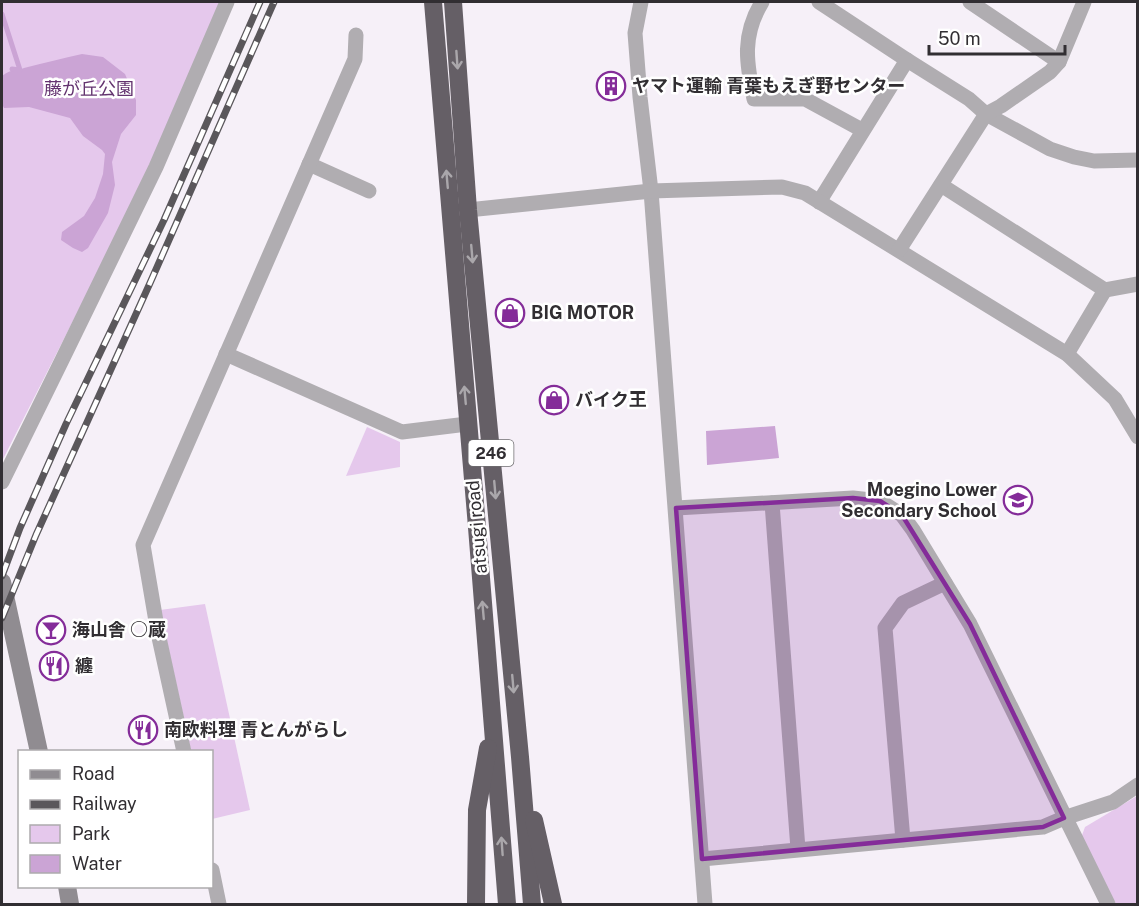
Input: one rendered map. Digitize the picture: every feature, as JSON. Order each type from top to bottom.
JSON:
[{"type":"highway","name":"atsugi road","points":[[433,2],[507,904]]},
{"type":"highway","name":"atsugi road","points":[[453,2],[468,210],[532,904]]},
{"type":"highway","points":[[476,904],[477,810],[493,720]]},
{"type":"highway","points":[[520,756],[553,904]]},
{"type":"street","points":[[2,482],[156,167],[227,2]]},
{"type":"street","points":[[641,2],[635,33],[651,190],[705,904]]},
{"type":"street","points":[[762,2],[755,14],[747,42],[748,73],[754,99],[805,99],[862,130]]},
{"type":"street","points":[[819,2],[969,99],[986,114],[1050,149],[1074,157],[1094,160],[1137,160]]},
{"type":"street","points":[[970,2],[993,8],[1059,62]]},
{"type":"street","points":[[899,250],[986,114],[1050,72],[1059,62],[1084,2]]},
{"type":"street","points":[[184,750],[158,633],[143,545],[355,59],[356,35]]},
{"type":"street","points":[[819,202],[906,60]]},
{"type":"street","points":[[309,164],[369,191]]},
{"type":"street","points":[[941,185],[1105,290],[1137,284]]},
{"type":"street","points":[[468,210],[651,190],[782,187],[805,194],[1067,354],[1115,399],[1137,437]]},
{"type":"street","points":[[1067,354],[1105,290]]},
{"type":"street","points":[[226,354],[402,432],[467,424]]},
{"type":"street","points":[[676,508],[853,498],[880,501],[902,515],[969,624],[1108,904]]},
{"type":"street","points":[[772,503],[798,849]]},
{"type":"street","points":[[2,582],[39,750]]},
{"type":"street","points":[[903,840],[885,628],[903,603],[945,583]]},
{"type":"street","points":[[702,859],[1043,827],[1113,802],[1137,785]]},
{"type":"street","points":[[213,875],[219,904]]},
{"type":"street","points":[[67,888],[70,904]]},
{"type":"highlighted area","points":[[853,498],[880,501],[902,515],[970,624],[1064,818],[1043,827],[702,859],[676,508]]},
{"type":"green space","name":"藤が丘公園","points":[[2,2],[222,2],[139,191],[3,459],[2,458]]},
{"type":"green space","points":[[367,427],[400,442],[400,467],[346,476]]},
{"type":"green space","points":[[205,604],[250,810],[213,819],[213,750],[191,750],[160,610]]},
{"type":"green space","points":[[1137,796],[1137,904],[1116,904],[1081,838],[1085,827]]},
{"type":"water","points":[[82,54],[103,57],[125,74],[136,100],[136,115],[121,134],[112,162],[115,185],[108,213],[88,248],[82,252],[61,240],[62,232],[84,216],[95,198],[103,174],[105,154],[83,136],[70,118],[29,107],[4,108],[2,76],[11,71]]},
{"type":"water","points":[[775,426],[779,458],[707,465],[706,431]]},
{"type":"waterway","points":[[2,14],[20,70],[12,69]]},
{"type":"railway","points":[[2,576],[20,528],[66,424],[164,220],[260,2]]},
{"type":"railway","points":[[2,618],[36,535],[274,2]]},
{"type":"place","name":"ヤマト運輸 青葉もえぎ野センター","points":[[611,86]]},
{"type":"place","name":"BIG MOTOR","points":[[510,313]]},
{"type":"place","name":"バイク王","points":[[554,400]]},
{"type":"place","name":"Moegino Lower Secondary School","points":[[1018,500]]},
{"type":"place","name":"海山舎 ○蔵","points":[[51,630]]},
{"type":"place","name":"纏","points":[[54,666]]},
{"type":"place","name":"南欧料理 青とんがらし","points":[[143,730]]}]
